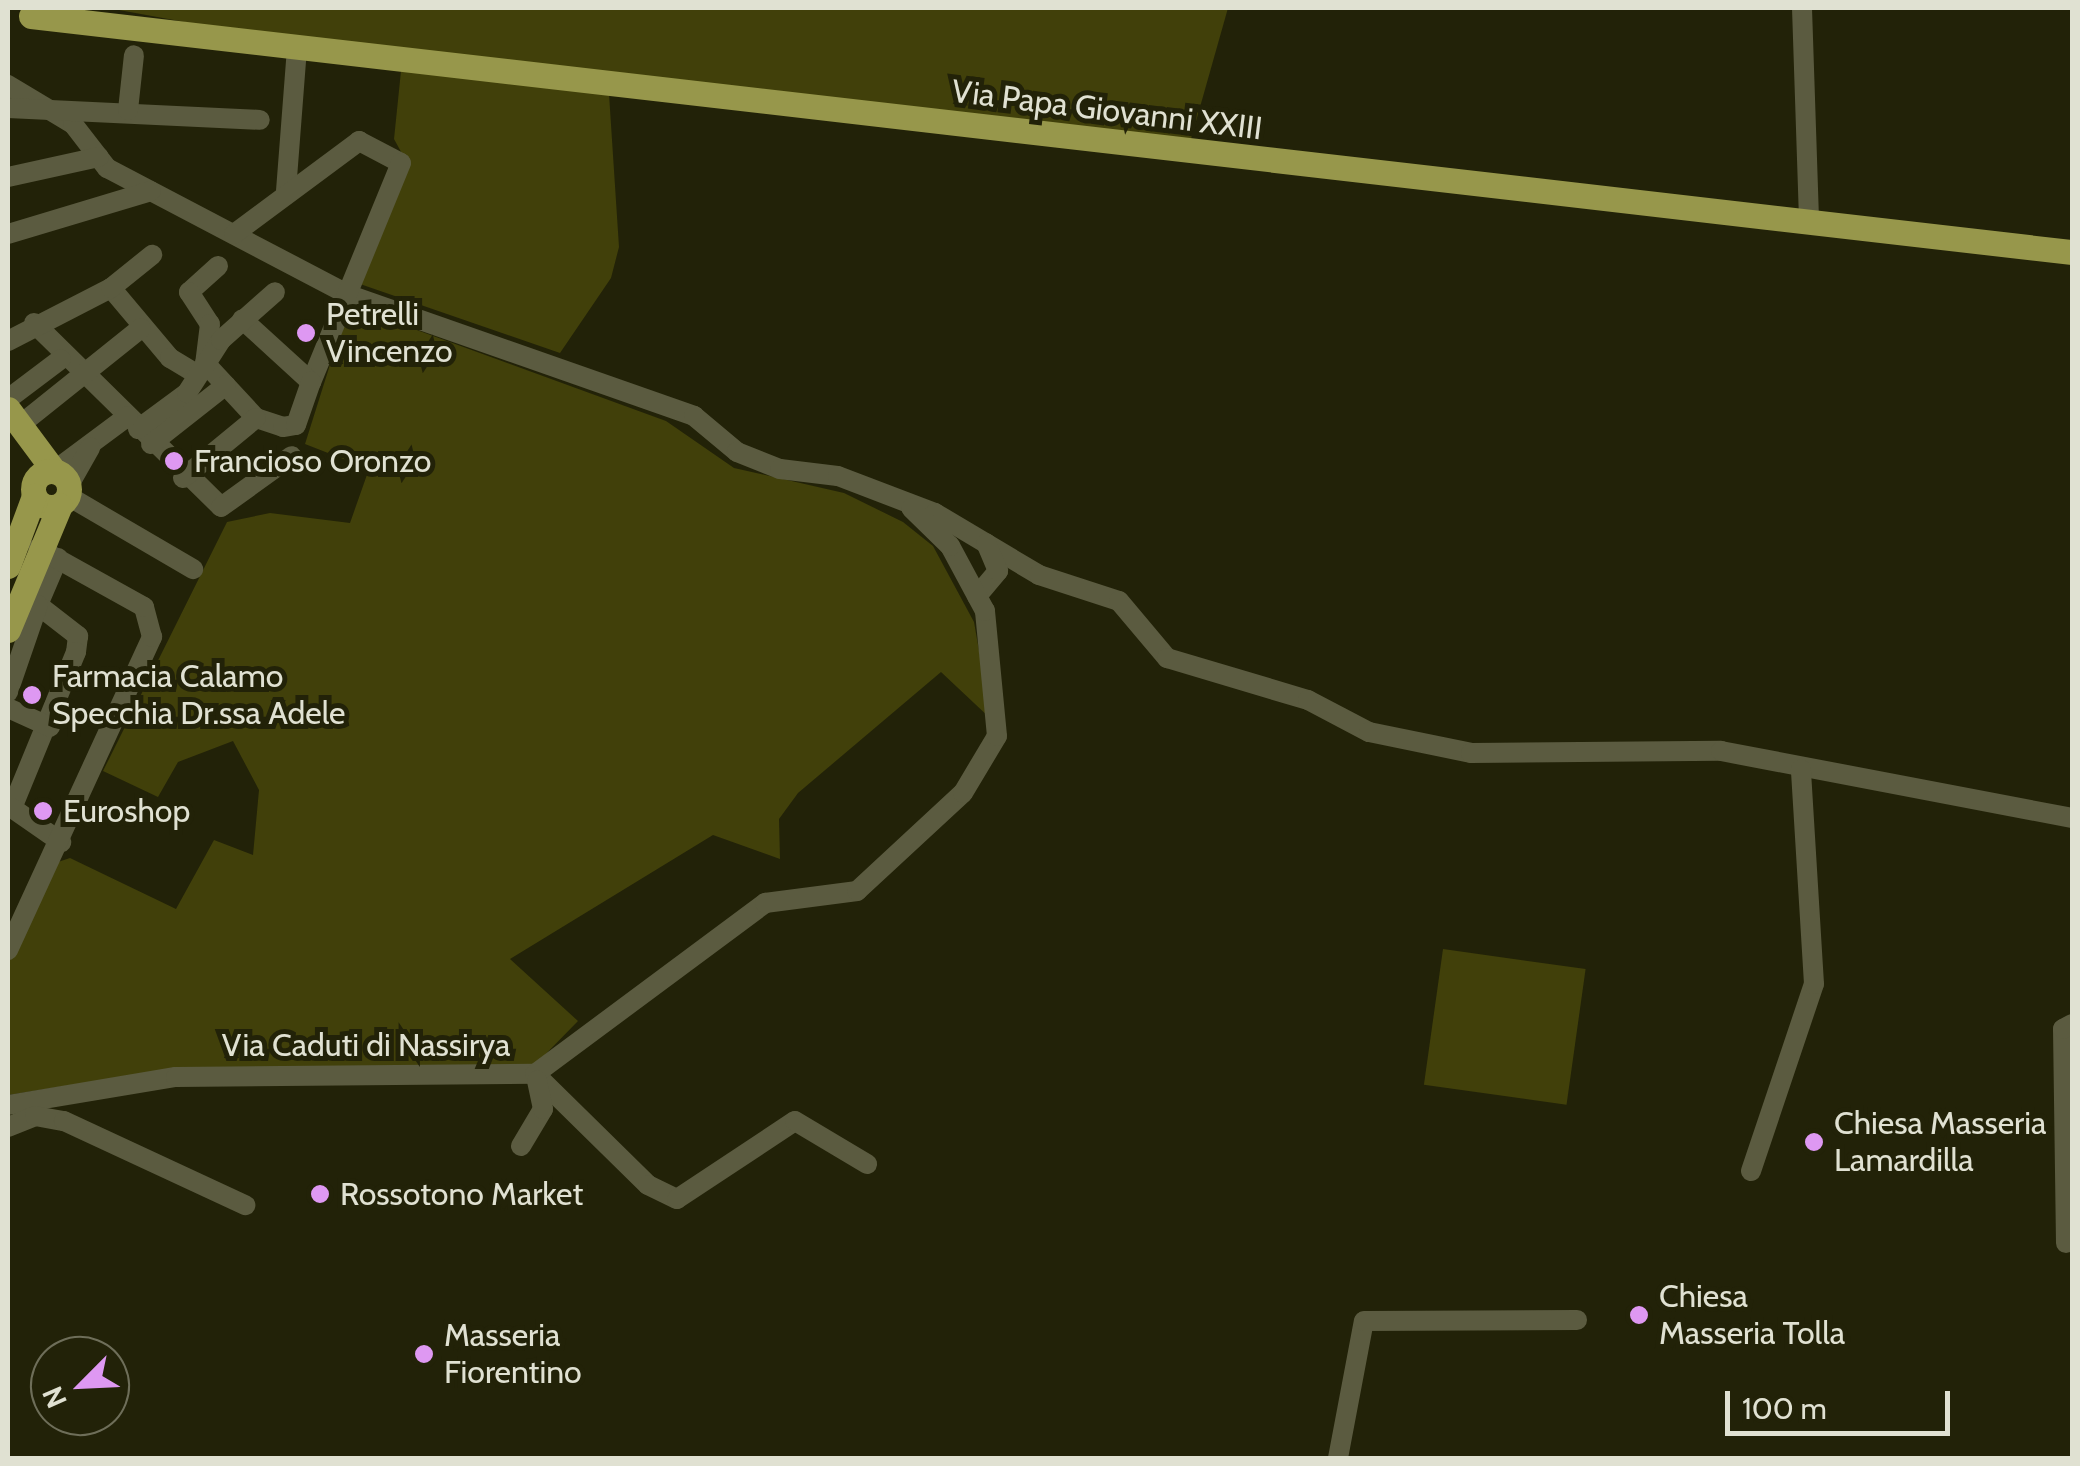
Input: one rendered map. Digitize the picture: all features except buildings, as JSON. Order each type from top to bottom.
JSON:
[{"type":"main road","name":"Via Papa Giovanni XXIII","points":[[91,8],[134,28]]},
{"type":"main road","name":"Via Papa Giovanni XXIII","points":[[22,13],[297,49],[2072,252]]},
{"type":"main road","points":[[8,630],[21,551],[54,488],[12,423]]},
{"type":"street","points":[[1802,8],[1808,223]]},
{"type":"street","points":[[286,191],[297,49]]},
{"type":"street","points":[[128,110],[134,55]]},
{"type":"street","points":[[8,84],[54,112],[99,157],[151,192],[349,296],[694,416],[737,452],[780,469],[838,476],[906,504],[956,538],[986,544],[1039,576],[1118,601],[1167,658],[1308,700],[1405,744],[1471,754],[1722,752],[2072,818]]},
{"type":"street","points":[[8,108],[54,112],[128,110],[260,120]]},
{"type":"street","points":[[111,288],[141,328],[226,385],[256,418],[296,425],[401,163],[359,140],[286,191],[234,234]]},
{"type":"street","points":[[8,177],[99,157]]},
{"type":"street","points":[[8,234],[77,218],[151,192]]},
{"type":"street","points":[[8,341],[34,323],[111,288],[152,255]]},
{"type":"street","points":[[201,369],[210,324],[188,292],[218,266]]},
{"type":"street","points":[[139,430],[201,369],[242,319],[275,292]]},
{"type":"street","points":[[242,319],[311,382]]},
{"type":"street","points":[[34,323],[61,359],[87,372],[183,478],[230,508],[292,456]]},
{"type":"street","points":[[12,423],[87,372],[141,328]]},
{"type":"street","points":[[8,399],[61,359]]},
{"type":"street","points":[[193,568],[54,488],[95,442],[139,430],[226,385]]},
{"type":"street","points":[[183,478],[256,418]]},
{"type":"street","name":"Via Caduti di Nassirya","points":[[8,1106],[167,1078],[535,1074],[765,903],[856,891],[964,794],[997,736],[998,678],[956,538]]},
{"type":"street","points":[[976,596],[998,572],[986,544]]},
{"type":"street","points":[[21,551],[38,605],[78,636],[50,727],[12,808],[60,842]]},
{"type":"street","points":[[8,950],[152,636],[144,607],[21,551]]},
{"type":"street","points":[[8,692],[38,605]]},
{"type":"street","points":[[8,708],[50,727]]},
{"type":"street","points":[[1751,1171],[1814,984],[1801,769]]},
{"type":"street","points":[[2066,1243],[2063,1029],[2072,1024]]},
{"type":"street","points":[[521,1146],[543,1109],[535,1074]]},
{"type":"street","points":[[535,1074],[648,1185],[677,1199],[796,1121],[867,1164]]},
{"type":"street","points":[[8,1127],[35,1116],[64,1121],[245,1205]]},
{"type":"street","points":[[1338,1458],[1364,1321],[1577,1320]]},
{"type":"shaded area","points":[[108,8],[1228,8],[1189,146],[261,36]]},
{"type":"shaded area","points":[[401,71],[609,94],[619,247],[611,278],[560,353],[360,284],[405,159],[394,139]]},
{"type":"shaded area","points":[[362,310],[666,421],[734,468],[844,493],[903,522],[933,546],[974,622],[991,719],[941,672],[798,793],[779,819],[780,859],[713,835],[510,959],[578,1021],[534,1066],[179,1068],[8,1095],[8,964],[58,862],[70,858],[176,909],[214,840],[253,855],[259,790],[233,741],[178,762],[158,797],[103,771],[227,522],[270,513],[350,523],[369,469],[305,444],[346,314]]},
{"type":"shaded area","points":[[1443,949],[1586,969],[1567,1105],[1424,1085]]},
{"type":"place","name":"Petrelli Vincenzo","points":[[306,333]]},
{"type":"place","name":"Francioso Oronzo","points":[[174,461]]},
{"type":"place","name":"Farmacia Calamo Specchia Dr.ssa Adele","points":[[32,695]]},
{"type":"place","name":"Euroshop","points":[[43,811]]},
{"type":"place","name":"Chiesa Masseria Lamardilla","points":[[1814,1142]]},
{"type":"place","name":"Rossotono Market","points":[[320,1194]]},
{"type":"place","name":"Chiesa Masseria Tolla","points":[[1639,1315]]},
{"type":"place","name":"Masseria Fiorentino","points":[[424,1354]]}]
